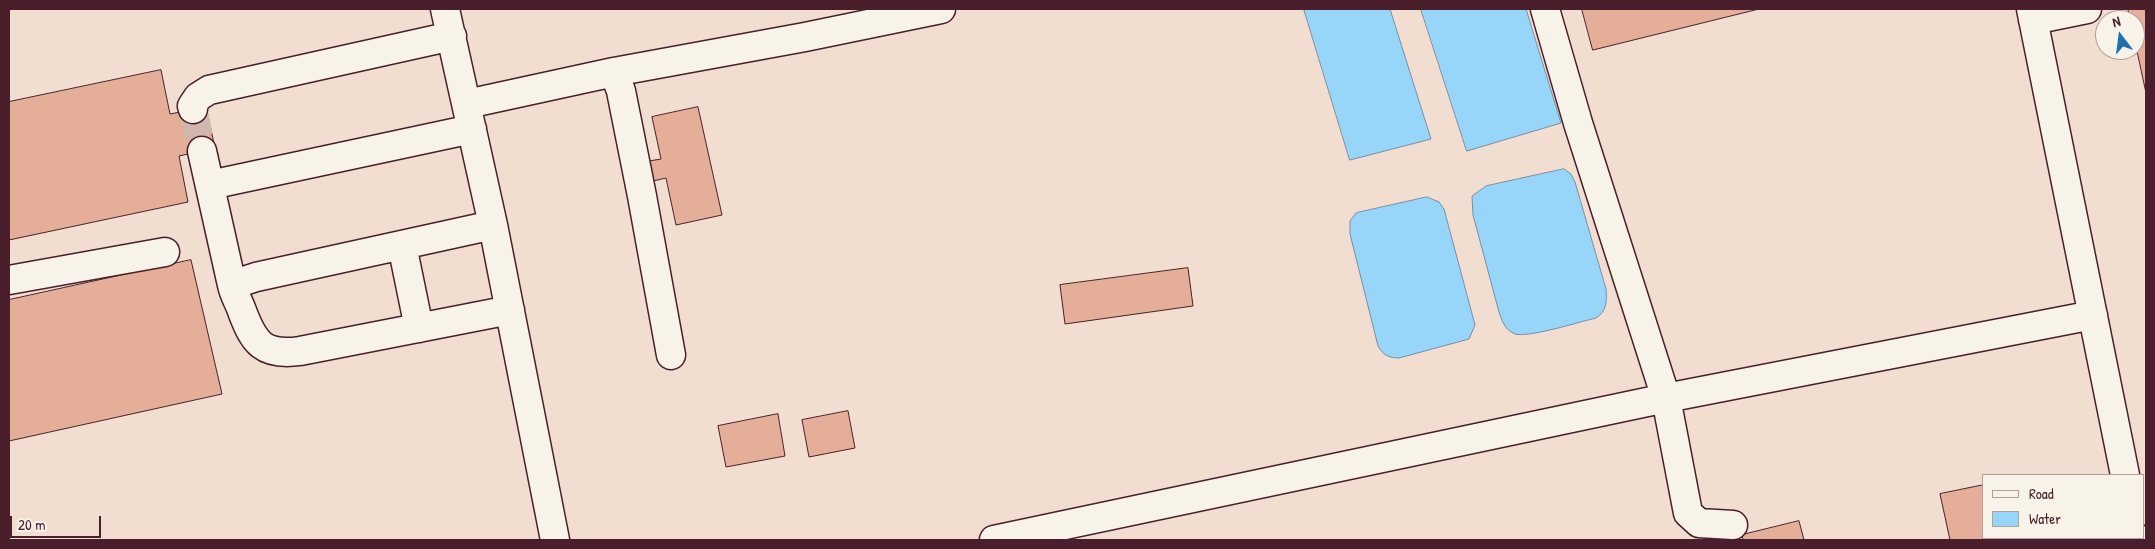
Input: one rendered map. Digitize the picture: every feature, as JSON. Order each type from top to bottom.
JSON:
[{"type":"street","points":[[445,9],[494,225],[554,540]]},
{"type":"street","points":[[210,185],[470,117],[614,72],[805,37],[941,9]]},
{"type":"street","points":[[1545,9],[1578,123],[1666,398],[1688,513],[1698,523],[1733,525]]},
{"type":"street","points":[[2087,9],[2032,15],[2125,474]]},
{"type":"street","points":[[193,109],[192,106],[198,96],[210,90],[452,36]]},
{"type":"street","points":[[614,72],[621,91],[671,355]]},
{"type":"street","points":[[202,150],[236,300],[252,335],[260,345],[272,352],[300,351],[510,310]]},
{"type":"street","points":[[232,285],[256,277],[494,225]]},
{"type":"street","points":[[402,245],[419,328]]},
{"type":"street","points":[[9,280],[164,252]]},
{"type":"street","points":[[994,540],[1666,398],[2092,315]]},
{"type":"water","points":[[1304,9],[1390,9],[1431,139],[1350,160]]},
{"type":"water","points":[[1421,9],[1526,9],[1561,123],[1467,151]]},
{"type":"water","points":[[1564,169],[1571,174],[1575,182],[1606,289],[1605,305],[1600,315],[1596,318],[1542,332],[1522,335],[1515,334],[1506,328],[1499,312],[1473,215],[1472,196],[1486,186]]},
{"type":"water","points":[[1427,197],[1439,202],[1444,209],[1475,325],[1469,339],[1399,358],[1392,357],[1384,354],[1378,346],[1350,234],[1350,221],[1356,213]]},
{"type":"building","points":[[1582,9],[1759,9],[1593,50]]},
{"type":"building","points":[[2146,9],[2146,93],[2139,60],[2145,60],[2145,10],[2128,10]]},
{"type":"building","points":[[161,70],[170,114],[206,107],[215,148],[179,156],[188,202],[9,240],[9,102]]},
{"type":"building","points":[[698,107],[722,215],[676,225],[666,178],[653,181],[649,161],[661,159],[652,117]]},
{"type":"building","points":[[191,260],[222,394],[9,441],[9,300]]},
{"type":"building","points":[[1188,268],[1193,306],[1065,324],[1060,285]]},
{"type":"building","points":[[848,411],[855,448],[809,457],[802,420]]},
{"type":"building","points":[[778,414],[785,456],[726,467],[718,426]]},
{"type":"building","points":[[1982,485],[1982,539],[2014,539],[1950,540],[1940,494]]},
{"type":"building","points":[[1799,521],[1804,540],[1743,540],[1742,535]]},
{"type":"tunnel","points":[[193,109],[202,151]]}]
